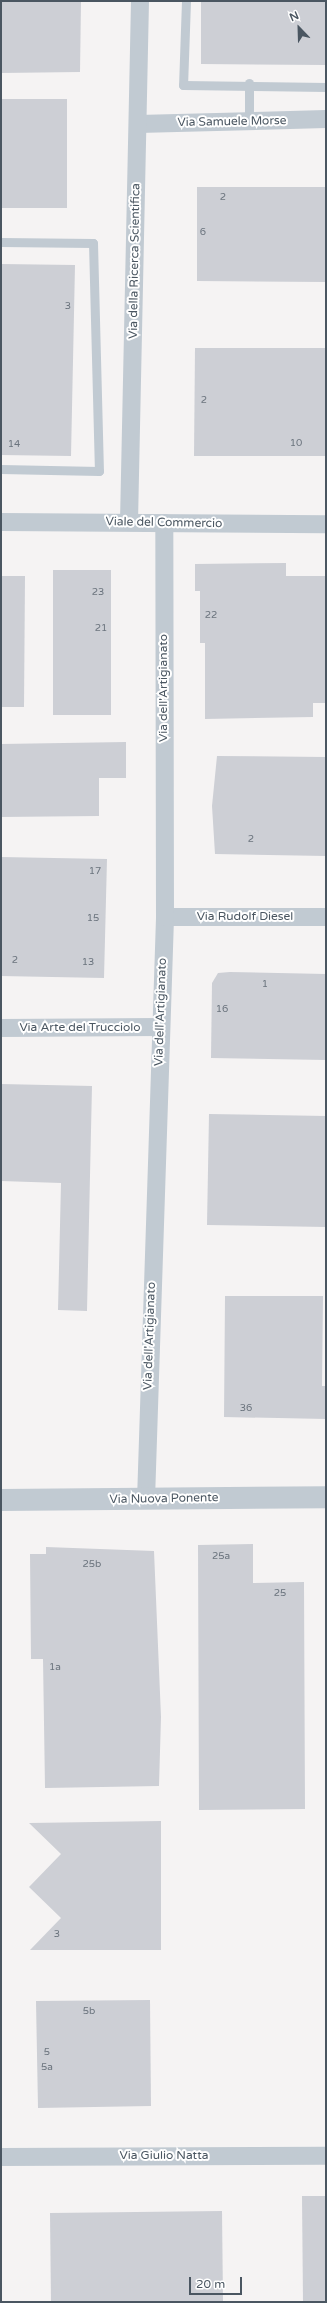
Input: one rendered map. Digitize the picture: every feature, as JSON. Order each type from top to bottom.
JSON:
[{"type":"street","name":"Via della Ricerca Scientifica","points":[[129,522],[140,1]]},
{"type":"street","name":"Via Samuele Morse","points":[[138,124],[326,119]]},
{"type":"street","name":"Viale del Commercio","points":[[1,522],[326,524]]},
{"type":"street","name":"Via dell'Artigianato","points":[[146,1500],[159,1027],[165,917],[164,524]]},
{"type":"street","name":"Via Rudolf Diesel","points":[[165,917],[326,918]]},
{"type":"street","name":"Via Arte del Trucciolo","points":[[1,1028],[159,1027]]},
{"type":"street","name":"Via Nuova Ponente","points":[[1,1500],[146,1500],[326,1497]]},
{"type":"street","name":"Via Giulio Natta","points":[[1,2157],[326,2156]]},
{"type":"lane","points":[[186,1],[183,85],[248,83],[326,87]]},
{"type":"lane","points":[[248,83],[249,122]]},
{"type":"lane","points":[[1,242],[93,243],[99,471],[1,469]]},
{"type":"building","points":[[1,1],[81,1],[80,72],[1,73]]},
{"type":"building","points":[[201,1],[326,1],[326,65],[201,64]]},
{"type":"building","points":[[1,99],[67,99],[67,208],[1,208]]},
{"type":"building","points":[[197,187],[326,187],[326,282],[197,281]]},
{"type":"building","points":[[1,264],[75,265],[71,456],[1,455]]},
{"type":"building","points":[[195,348],[326,348],[326,456],[194,456]]},
{"type":"building","points":[[286,563],[286,576],[326,576],[326,703],[313,703],[313,717],[205,719],[205,643],[200,643],[200,591],[195,591],[195,564]]},
{"type":"building","points":[[53,570],[111,570],[111,715],[53,715]]},
{"type":"building","points":[[1,576],[25,576],[24,707],[1,707]]},
{"type":"building","points":[[126,742],[126,778],[99,778],[99,816],[1,817],[1,744]]},
{"type":"building","points":[[217,756],[326,757],[326,856],[215,854],[212,806]]},
{"type":"building","points":[[1,857],[107,859],[104,978],[1,976]]},
{"type":"building","points":[[218,973],[326,974],[326,1060],[211,1058],[212,983]]},
{"type":"building","points":[[1,1084],[92,1086],[87,1311],[58,1310],[61,1183],[1,1181]]},
{"type":"building","points":[[209,1114],[326,1116],[326,1227],[207,1225]]},
{"type":"building","points":[[225,1296],[323,1296],[322,1386],[326,1386],[326,1419],[224,1417]]},
{"type":"building","points":[[253,1544],[253,1583],[304,1582],[305,1809],[199,1810],[198,1545]]},
{"type":"building","points":[[46,1547],[154,1551],[161,1717],[159,1786],[45,1788],[43,1659],[31,1659],[30,1554],[46,1554]]},
{"type":"building","points":[[161,1821],[161,1950],[30,1950],[61,1918],[29,1887],[61,1854],[29,1823]]},
{"type":"building","points":[[150,2000],[151,2106],[38,2108],[36,2001]]},
{"type":"building","points":[[302,2196],[326,2196],[326,2302],[303,2302]]},
{"type":"building","points":[[222,2211],[223,2302],[51,2302],[50,2213]]}]
